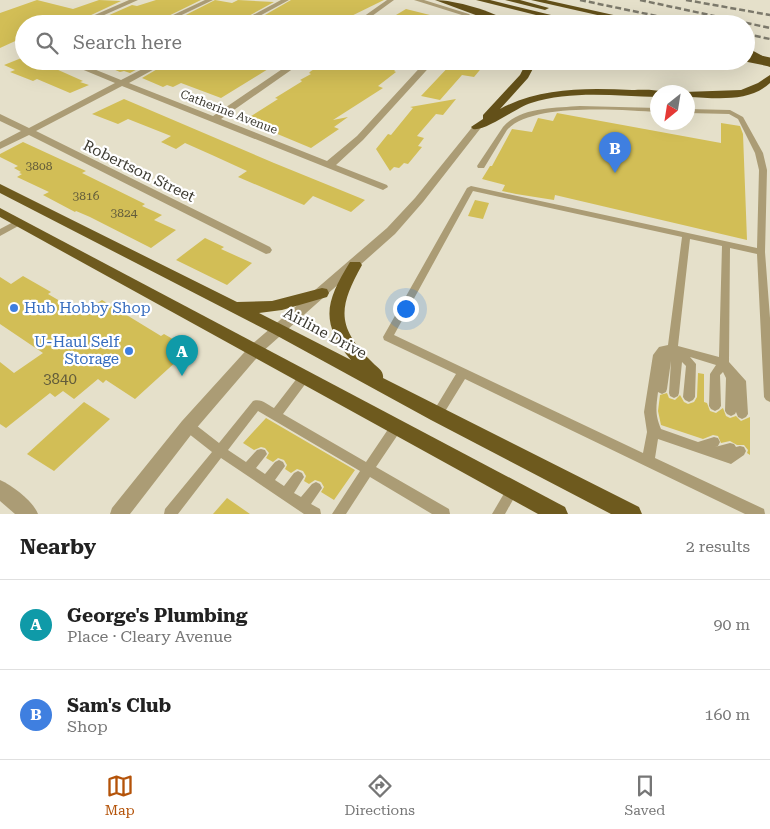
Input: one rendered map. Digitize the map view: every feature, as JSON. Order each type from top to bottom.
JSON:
[{"type":"highway","points":[[439,0],[486,15]]},
{"type":"highway","points":[[480,0],[545,15]]},
{"type":"highway","points":[[509,0],[575,15]]},
{"type":"highway","points":[[535,0],[607,15]]},
{"type":"highway","points":[[755,52],[770,55]]},
{"type":"highway","points":[[755,55],[770,63]]},
{"type":"highway","points":[[755,60],[770,63]]},
{"type":"highway","points":[[477,127],[524,76],[527,70]]},
{"type":"highway","points":[[695,94],[717,95],[749,92],[765,84],[770,78]]},
{"type":"highway","points":[[477,127],[526,101],[550,96],[571,94],[650,94]]},
{"type":"highway","name":"Airline Drive","points":[[0,188],[278,329],[436,415],[632,514]]},
{"type":"highway","points":[[0,212],[558,514]]},
{"type":"highway","points":[[354,265],[340,292],[337,317],[340,330],[343,339],[361,361],[389,389]]},
{"type":"highway","points":[[230,305],[259,308],[276,307],[322,293]]},
{"type":"street","points":[[99,15],[136,0]]},
{"type":"street","points":[[177,15],[210,0]]},
{"type":"street","points":[[257,15],[286,0]]},
{"type":"street","points":[[369,15],[391,0]]},
{"type":"street","points":[[417,0],[467,15]]},
{"type":"street","name":"Catherine Avenue","points":[[88,70],[383,187]]},
{"type":"street","points":[[0,146],[148,70]]},
{"type":"street","points":[[214,120],[287,70]]},
{"type":"street","points":[[329,165],[360,138],[423,70]]},
{"type":"street","name":"Robertson Street","points":[[0,117],[266,250]]},
{"type":"street","points":[[118,514],[188,426],[256,349],[354,265],[391,230],[419,200],[477,127]]},
{"type":"street","points":[[0,490],[28,514]]},
{"type":"lane","points":[[481,166],[510,123],[525,116],[555,110],[620,108],[650,110]]},
{"type":"lane","points":[[695,111],[730,112],[741,118],[760,153],[763,170],[761,252],[770,397]]},
{"type":"lane","points":[[759,514],[388,337],[471,188],[761,252]]},
{"type":"lane","points":[[0,234],[19,222]]},
{"type":"lane","points":[[674,393],[677,362],[673,348],[686,236]]},
{"type":"lane","points":[[715,406],[715,374],[724,363],[726,244]]},
{"type":"lane","points":[[662,389],[666,360],[673,348]]},
{"type":"lane","points":[[673,348],[691,364],[689,398]]},
{"type":"lane","points":[[736,412],[741,381],[724,363],[673,348],[662,350],[658,355],[650,412],[661,430],[683,437],[698,447],[736,450]]},
{"type":"lane","points":[[436,415],[463,373]]},
{"type":"lane","points":[[276,415],[305,376]]},
{"type":"lane","points":[[170,514],[257,404],[276,415],[285,425],[340,457],[367,468],[444,514]]},
{"type":"lane","points":[[188,426],[247,470],[315,514]]},
{"type":"lane","points":[[340,512],[367,468],[397,426]]},
{"type":"lane","points":[[648,461],[661,430]]},
{"type":"lane","points":[[247,470],[261,454]]},
{"type":"lane","points":[[266,482],[279,466]]},
{"type":"lane","points":[[285,495],[298,477]]},
{"type":"lane","points":[[302,506],[316,488]]},
{"type":"lane","points":[[498,514],[513,490]]},
{"type":"building","points":[[37,0],[73,9],[99,0],[121,1],[91,15],[15,15],[15,41],[0,48],[0,13]]},
{"type":"building","points":[[156,0],[201,0],[170,15],[109,15],[132,5],[137,6]]},
{"type":"building","points":[[215,0],[232,3],[238,0],[274,2],[250,15],[186,15]]},
{"type":"building","points":[[291,0],[384,0],[353,15],[265,15]]},
{"type":"building","points":[[406,9],[430,15],[396,15]]},
{"type":"building","points":[[15,61],[15,70],[4,65]]},
{"type":"building","points":[[15,70],[58,70],[89,85],[70,93],[37,79],[33,81],[10,72]]},
{"type":"building","points":[[115,70],[136,70],[130,73]]},
{"type":"building","points":[[156,70],[266,70],[221,98],[181,83],[173,87],[167,85],[163,87],[142,78]]},
{"type":"building","points":[[395,70],[396,72],[378,86],[383,88],[333,120],[348,117],[334,127],[339,129],[311,148],[245,120],[301,82],[300,80],[311,74],[309,73],[311,71]]},
{"type":"building","points":[[446,70],[480,70],[474,77],[462,75],[440,100],[421,96]]},
{"type":"building","points":[[124,99],[365,200],[351,212],[313,196],[304,205],[238,177],[247,171],[185,143],[176,149],[161,142],[171,136],[128,119],[118,124],[92,114]]},
{"type":"building","points":[[456,99],[443,115],[436,114],[417,136],[424,138],[418,146],[422,147],[408,164],[404,163],[399,168],[394,167],[390,171],[376,149],[388,134],[391,135],[413,108],[410,107]]},
{"type":"building","points":[[557,113],[721,143],[721,123],[740,126],[743,134],[747,240],[555,195],[554,200],[502,191],[505,185],[482,179],[490,166],[492,166],[512,129],[532,132],[538,118],[553,121]]},
{"type":"building","points":[[23,142],[86,171],[82,173],[145,204],[142,206],[162,215],[154,220],[176,230],[151,248],[43,195],[49,192],[17,177],[22,174],[14,168],[18,166],[0,157],[0,154]]},
{"type":"building","points":[[475,200],[489,203],[483,219],[468,216]]},
{"type":"building","points":[[205,238],[224,247],[221,249],[252,263],[227,285],[176,260]]},
{"type":"building","points":[[23,276],[51,292],[48,294],[82,314],[102,300],[161,336],[164,334],[190,349],[135,399],[106,380],[103,383],[98,379],[74,399],[63,391],[55,397],[50,393],[6,428],[0,424],[0,362],[14,373],[43,353],[0,324],[0,277],[11,284]]},
{"type":"building","points":[[698,373],[704,374],[704,402],[707,403],[710,411],[716,413],[723,408],[726,416],[730,418],[736,416],[741,421],[750,417],[750,455],[747,453],[748,450],[744,445],[737,445],[730,441],[721,443],[718,436],[713,435],[703,439],[661,425],[658,411],[660,395],[667,393],[669,398],[675,400],[680,395],[684,402],[688,404],[694,402],[697,397]]},
{"type":"building","points":[[84,402],[110,419],[54,471],[27,454]]},
{"type":"building","points":[[266,418],[355,470],[334,500],[321,492],[324,487],[321,482],[315,480],[309,484],[304,481],[306,476],[303,471],[297,469],[291,473],[285,469],[287,465],[284,460],[278,458],[273,462],[266,458],[269,453],[265,448],[261,447],[254,450],[243,443]]},
{"type":"building","points":[[227,498],[250,514],[213,514]]},
{"type":"railway","points":[[580,0],[652,15]]},
{"type":"railway","points":[[640,0],[710,15]]},
{"type":"railway","points":[[686,0],[770,15]]},
{"type":"railway","points":[[755,25],[770,28]]},
{"type":"railway","points":[[755,36],[770,39]]},
{"type":"place","name":"Sam's Club","points":[[615,173]]},
{"type":"place","name":"Hub Hobby Shop","points":[[14,308]]},
{"type":"place","name":"U-Haul Self Storage","points":[[129,351]]},
{"type":"place","name":"George's Plumbing","points":[[182,376]]}]
